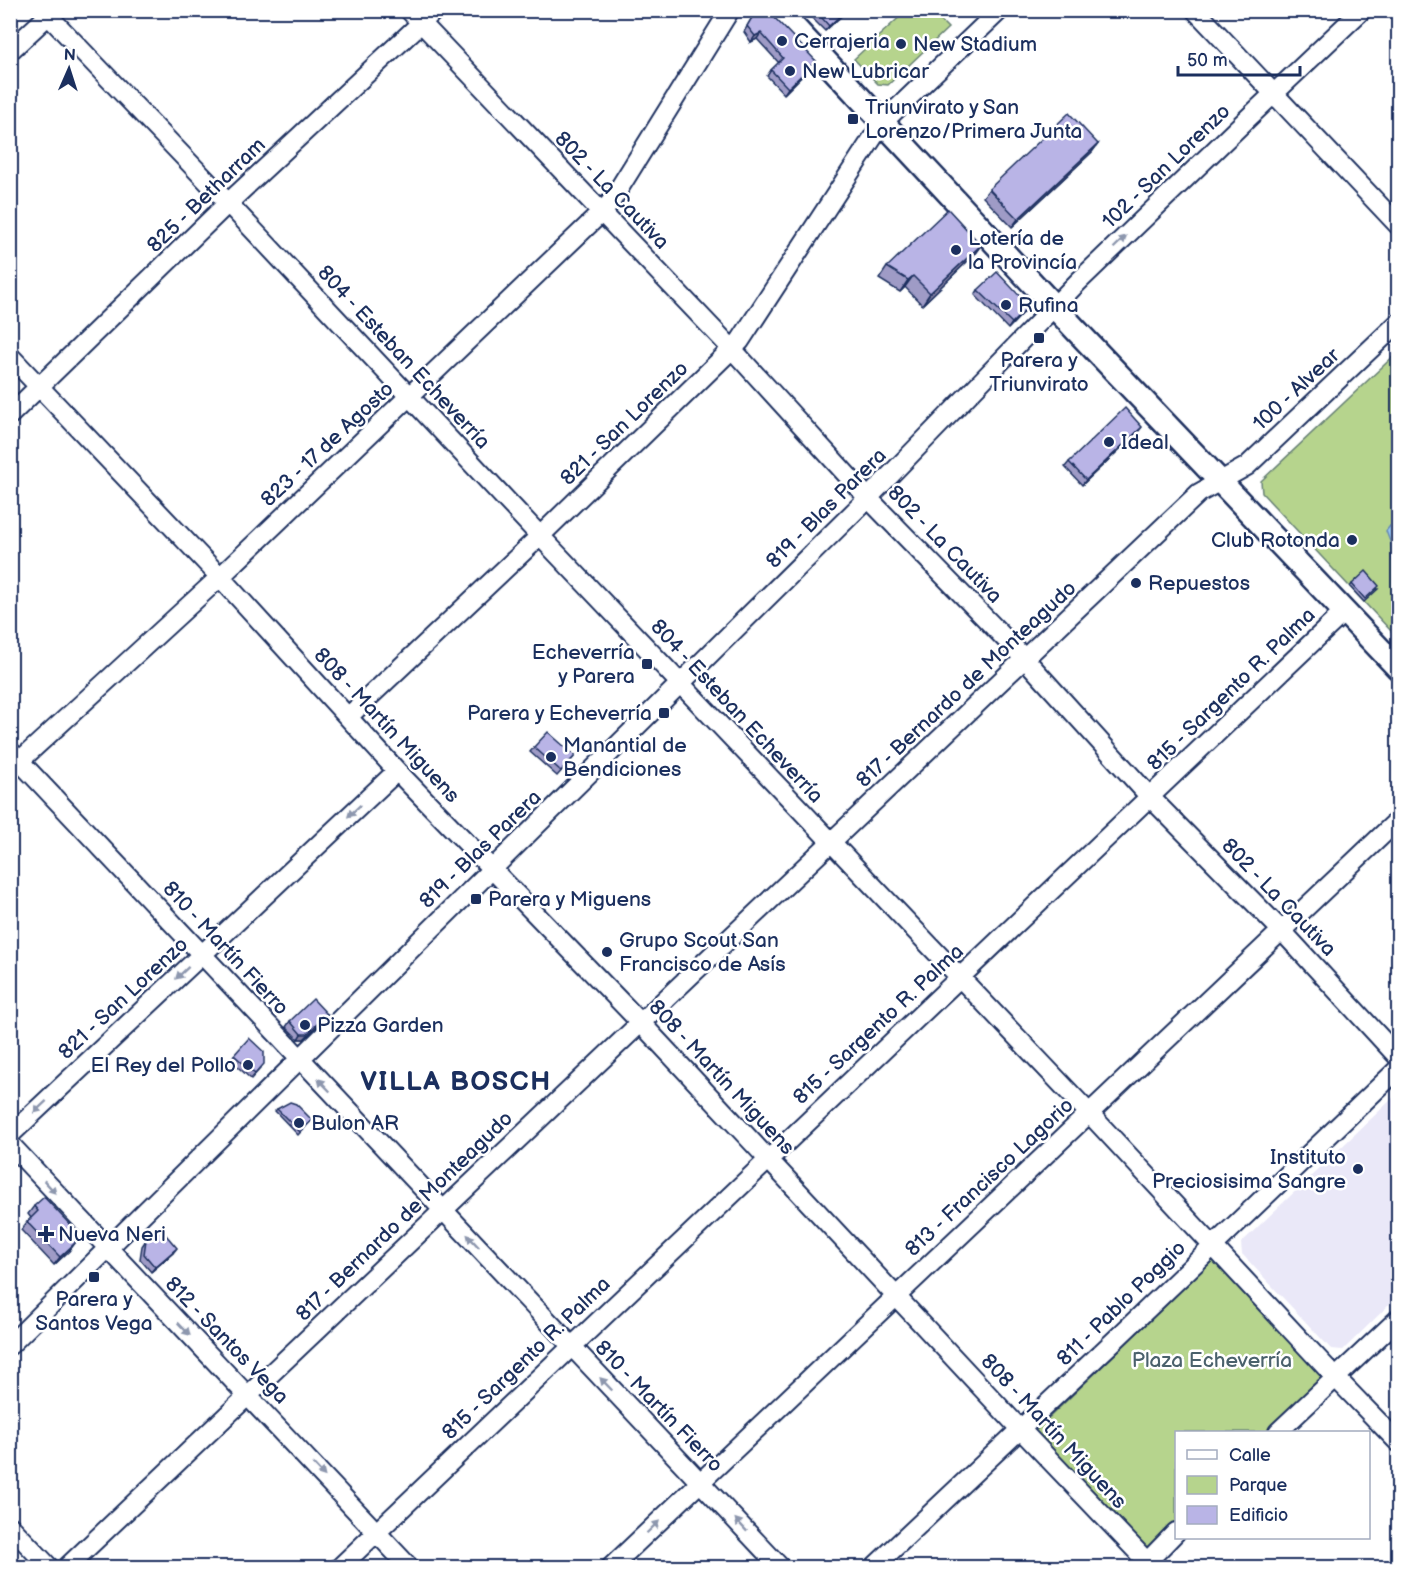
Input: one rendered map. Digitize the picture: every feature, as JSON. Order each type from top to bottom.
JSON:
[{"type":"main road","points":[[778,10],[1398,668]]},
{"type":"street","name":"825 - Betharram","points":[[10,415],[415,17],[435,10]]},
{"type":"street","name":"823 - 17 de Agosto","points":[[14,760],[220,577],[602,212],[730,10]]},
{"type":"street","name":"821 - San Lorenzo","points":[[349,716],[540,536],[740,341],[883,122],[1000,10]]},
{"type":"street","points":[[1195,10],[1398,225]]},
{"type":"street","name":"102 - San Lorenzo","points":[[1056,307],[1078,282],[1362,10]]},
{"type":"street","points":[[10,51],[48,12]]},
{"type":"street","name":"804 - Esteban Echeverría","points":[[48,12],[540,536],[1089,1113],[1398,1442]]},
{"type":"street","name":"802 - La Cautiva","points":[[415,17],[732,349],[868,498],[1025,659],[1150,797],[1282,931],[1398,1057]]},
{"type":"street","name":"819 - Blas Parera","points":[[10,1345],[868,498],[1056,307]]},
{"type":"street","name":"100 - Alvear","points":[[1220,480],[1237,474],[1247,466],[1398,323]]},
{"type":"street","name":"808 - Martín Miguens","points":[[10,356],[220,577],[397,771],[641,1023],[1147,1566]]},
{"type":"street","name":"817 - Bernardo de Monteagudo","points":[[66,1568],[1198,493],[1220,480]]},
{"type":"street","name":"815 - Sargento R. Palma","points":[[339,1568],[1344,612]]},
{"type":"street","name":"810 - Martín Fierro","points":[[14,760],[444,1209],[781,1568]]},
{"type":"street","name":"821 - San Lorenzo","points":[[10,1135],[397,771]]},
{"type":"street","name":"813 - Francisco Lagorio","points":[[610,1568],[1398,820]]},
{"type":"street","name":"811 - Pablo Poggio","points":[[873,1568],[1398,1070]]},
{"type":"street","name":"812 - Santos Vega","points":[[10,1144],[410,1568]]},
{"type":"street","points":[[1279,1431],[1398,1319]]},
{"type":"street","points":[[10,1526],[50,1568]]},
{"type":"street","points":[[1147,1566],[1175,1533]]},
{"type":"shaded area","name":"Instituto Preciosisima Sangre","points":[[1395,1096],[1398,1096],[1398,1296],[1343,1350],[1331,1349],[1242,1254],[1241,1243]]},
{"type":"green space","name":"New Stadium","points":[[906,11],[931,11],[948,28],[888,85],[878,84],[854,59]]},
{"type":"green space","name":"Club Rotonda","points":[[1398,352],[1398,634],[1393,633],[1262,493],[1261,481]]},
{"type":"green space","name":"Plaza Echeverría","points":[[1213,1260],[1327,1377],[1271,1431],[1175,1431],[1175,1523],[1148,1550],[1034,1432]]},
{"type":"water","points":[[1393,525],[1398,530],[1398,564],[1392,561],[1391,544],[1386,531]]},
{"type":"building","points":[[815,10],[846,10],[829,26]]},
{"type":"building","points":[[770,13],[816,61],[788,88],[771,70],[783,58],[761,33],[755,36],[747,26],[754,14]]},
{"type":"building","points":[[1069,113],[1098,144],[1018,219],[989,189]]},
{"type":"building","points":[[948,209],[981,245],[930,293],[913,276],[908,280],[887,267]]},
{"type":"building","points":[[997,272],[1029,306],[1012,323],[978,290]]},
{"type":"building","points":[[1125,408],[1142,427],[1086,480],[1069,462]]},
{"type":"building","points":[[1366,571],[1379,586],[1365,599],[1352,584]]},
{"type":"building","name":"Manantial de Bendiciones","points":[[548,732],[575,756],[561,771],[534,747]]},
{"type":"building","name":"Pizza Garden","points":[[313,999],[327,1014],[307,1034],[301,1034],[290,1021]]},
{"type":"building","name":"El Rey del Pollo","points":[[249,1038],[264,1052],[264,1064],[255,1074],[234,1055]]},
{"type":"building","points":[[290,1102],[296,1104],[312,1120],[300,1132],[277,1109]]},
{"type":"building","name":"Nueva Neri","points":[[44,1197],[76,1231],[75,1243],[60,1257],[27,1222],[38,1211],[34,1206]]},
{"type":"building","points":[[160,1228],[177,1248],[155,1267],[144,1254],[146,1240]]},
{"type":"place","name":"Cerrajeria","points":[[782,41]]},
{"type":"place","name":"New Stadium","points":[[901,44]]},
{"type":"place","name":"New Lubricar","points":[[790,71]]},
{"type":"place","name":"Triunvirato y San Lorenzo/Primera Junta","points":[[853,119]]},
{"type":"place","name":"Lotería de la Provincía","points":[[956,250]]},
{"type":"place","name":"Rufina","points":[[1006,305]]},
{"type":"place","name":"Parera y Triunvirato","points":[[1039,338]]},
{"type":"place","name":"Ideal","points":[[1109,442]]},
{"type":"place","name":"Club Rotonda","points":[[1352,540]]},
{"type":"place","name":"Repuestos","points":[[1136,583]]},
{"type":"place","name":"Echeverría y Parera","points":[[647,664]]},
{"type":"place","name":"Parera y Echeverría","points":[[664,713]]},
{"type":"place","name":"Manantial de Bendiciones","points":[[551,757]]},
{"type":"place","name":"Parera y Miguens","points":[[476,899]]},
{"type":"place","name":"Grupo Scout San Francisco de Asís","points":[[607,952]]},
{"type":"place","name":"Pizza Garden","points":[[305,1025]]},
{"type":"place","name":"El Rey del Pollo","points":[[248,1065]]},
{"type":"place","name":"Bulon AR","points":[[299,1123]]},
{"type":"place","name":"Instituto Preciosisima Sangre","points":[[1358,1169]]},
{"type":"place","name":"Nueva Neri","points":[[46,1234]]},
{"type":"place","name":"Parera y Santos Vega","points":[[94,1277]]},
{"type":"district","name":"VILLA BOSCH","points":[[456,1081]]}]
